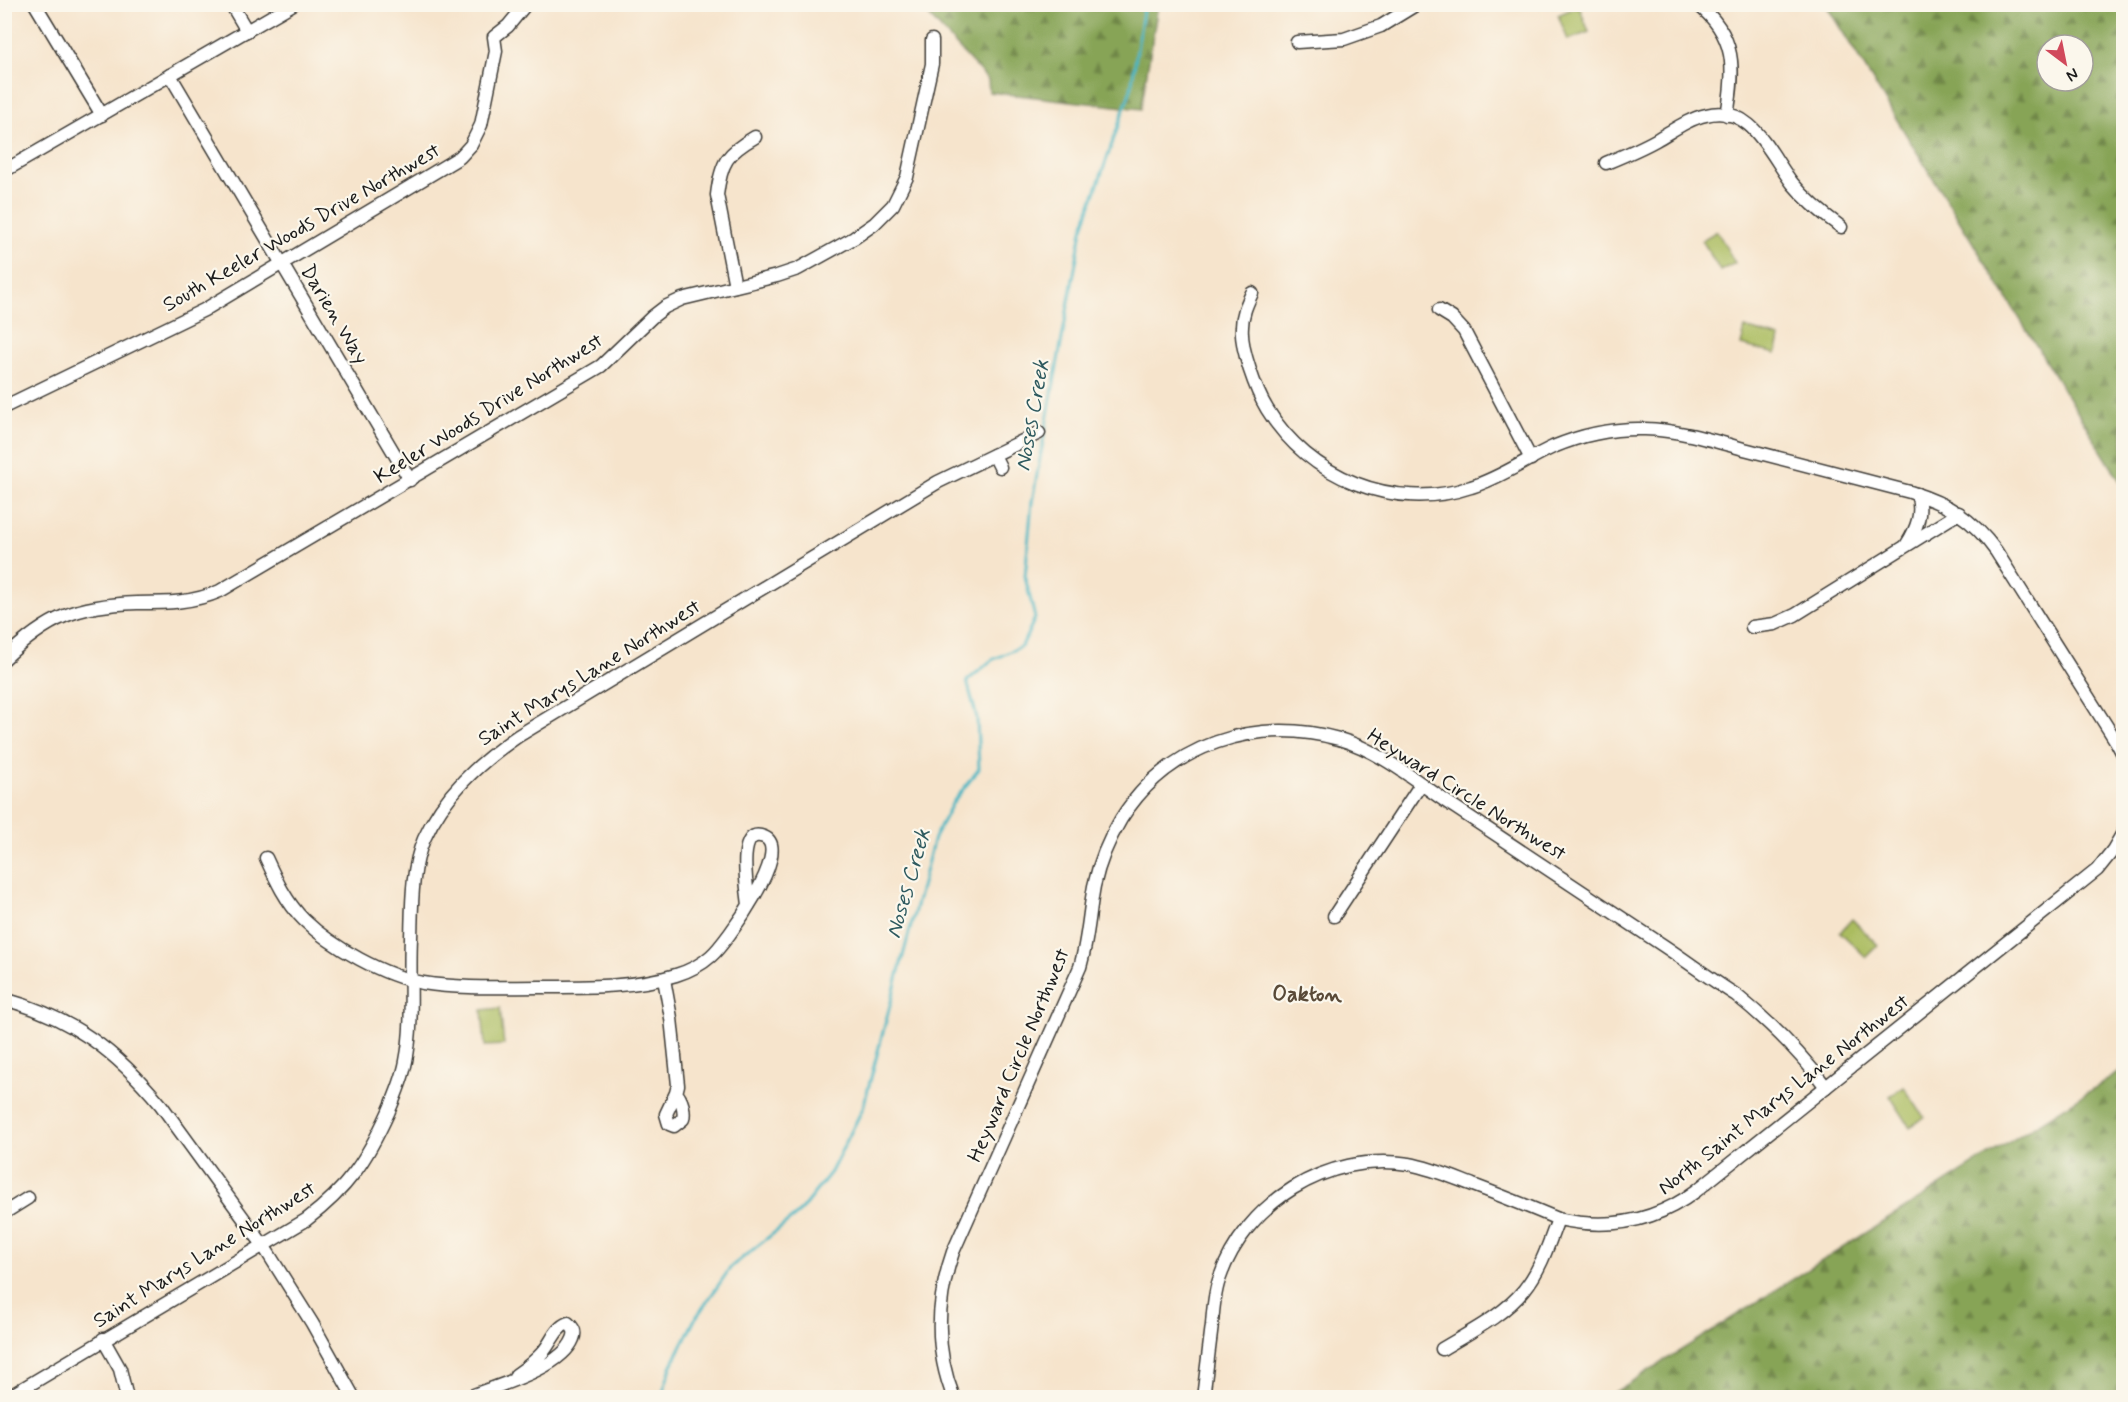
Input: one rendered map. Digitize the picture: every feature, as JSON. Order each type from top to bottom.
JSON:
[{"type":"street","points":[[35,4],[102,115]]},
{"type":"street","points":[[231,4],[247,31]]},
{"type":"street","points":[[4,171],[293,4]]},
{"type":"street","name":"South Keeler Woods Drive Northwest","points":[[4,407],[204,310],[460,157],[471,145],[481,125],[496,51],[494,37],[508,26],[526,4]]},
{"type":"street","points":[[1297,42],[1344,39],[1381,26],[1416,4]]},
{"type":"street","points":[[1697,4],[1714,20],[1727,41],[1733,74],[1727,115]]},
{"type":"street","name":"Keeler Woods Drive Northwest","points":[[4,659],[36,631],[53,620],[76,611],[105,605],[187,601],[220,591],[601,366],[665,307],[682,299],[798,269],[854,238],[874,224],[893,205],[907,177],[932,64],[932,40]]},
{"type":"street","name":"Darien Way","points":[[170,75],[410,480]]},
{"type":"street","points":[[1606,163],[1653,142],[1696,118],[1717,113],[1727,115],[1741,120],[1759,133],[1799,191],[1817,209],[1842,227]]},
{"type":"street","points":[[735,286],[717,195],[718,182],[728,156],[736,148],[755,137]]},
{"type":"street","points":[[1252,293],[1243,316],[1241,330],[1257,389],[1276,423],[1303,451],[1334,474],[1360,486],[1389,493],[1431,495],[1470,488],[1489,481],[1559,445],[1596,434],[1627,429],[1661,430],[1690,435],[1917,494],[1941,503],[1959,513],[1981,532],[1996,551],[2124,756]]},
{"type":"street","points":[[1439,310],[1452,318],[1464,331],[1531,459]]},
{"type":"street","name":"Saint Marys Lane Northwest","points":[[7,1398],[306,1220],[350,1179],[370,1148],[392,1102],[406,1062],[410,1027],[412,897],[421,848],[443,805],[478,765],[518,735],[938,482],[1039,433]]},
{"type":"street","points":[[994,455],[1000,468]]},
{"type":"street","points":[[1907,545],[1917,525],[1920,512],[1917,494]]},
{"type":"street","points":[[1752,627],[1775,624],[1795,615],[1959,513]]},
{"type":"street","name":"Heyward Circle Northwest","points":[[954,1398],[942,1356],[939,1330],[939,1309],[947,1268],[1080,967],[1085,951],[1095,883],[1102,859],[1111,838],[1129,808],[1158,777],[1197,751],[1227,737],[1272,730],[1312,733],[1341,740],[1371,753],[1736,995],[1765,1017],[1785,1037],[1826,1087]]},
{"type":"street","points":[[1334,916],[1421,784]]},
{"type":"street","name":"North Saint Marys Lane Northwest","points":[[1203,1398],[1215,1296],[1229,1257],[1239,1240],[1260,1214],[1286,1192],[1323,1173],[1356,1165],[1387,1162],[1407,1164],[1444,1174],[1558,1219],[1594,1224],[1616,1224],[1650,1217],[1670,1209],[1696,1191],[2097,870],[2124,831]]},
{"type":"street","points":[[266,858],[285,895],[303,919],[317,931],[358,957],[410,980],[444,984],[526,987],[616,985],[664,979],[690,970],[712,956],[734,930],[749,905],[764,878],[772,853],[771,844],[767,838],[760,835],[752,838],[747,844],[744,856],[749,905]]},
{"type":"street","points":[[664,979],[671,1018],[678,1085],[676,1093]]},
{"type":"street","points":[[4,999],[36,1009],[95,1040],[144,1084],[262,1245],[312,1323],[354,1398]]},
{"type":"street","points":[[4,1213],[28,1198]]},
{"type":"street","points":[[1442,1349],[1502,1311],[1524,1290],[1540,1264],[1558,1219]]},
{"type":"street","points":[[466,1398],[549,1365],[569,1347],[574,1336],[574,1329],[571,1325],[568,1323],[558,1328],[542,1354],[515,1378]]},
{"type":"street","points":[[103,1339],[120,1369],[127,1398]]},
{"type":"green space","points":[[919,5],[1158,5],[1141,109],[989,92],[988,80]]},
{"type":"green space","points":[[1826,5],[2123,5],[2123,486]]},
{"type":"green space","points":[[1579,6],[1589,32],[1568,40],[1558,15]]},
{"type":"green space","points":[[1717,231],[1735,263],[1720,271],[1702,240]]},
{"type":"green space","points":[[1745,328],[1780,338],[1776,354],[1741,345]]},
{"type":"green space","points":[[1852,919],[1878,945],[1866,957],[1840,932]]},
{"type":"green space","points":[[500,1008],[504,1045],[485,1046],[482,1010]]},
{"type":"green space","points":[[2123,1070],[2123,1397],[1607,1397]]},
{"type":"green space","points":[[1904,1087],[1924,1117],[1910,1127],[1890,1096]]},
{"type":"waterway","name":"Noses Creek","points":[[661,1398],[671,1367],[695,1319],[731,1267],[798,1214],[831,1172],[863,1108],[934,838],[953,802],[979,769],[977,718],[967,681],[992,660],[1022,646],[1035,618],[1025,577],[1032,502],[1082,230],[1131,89],[1144,4]]},
{"type":"district","name":"Oakton","points":[[1307,993]]}]
